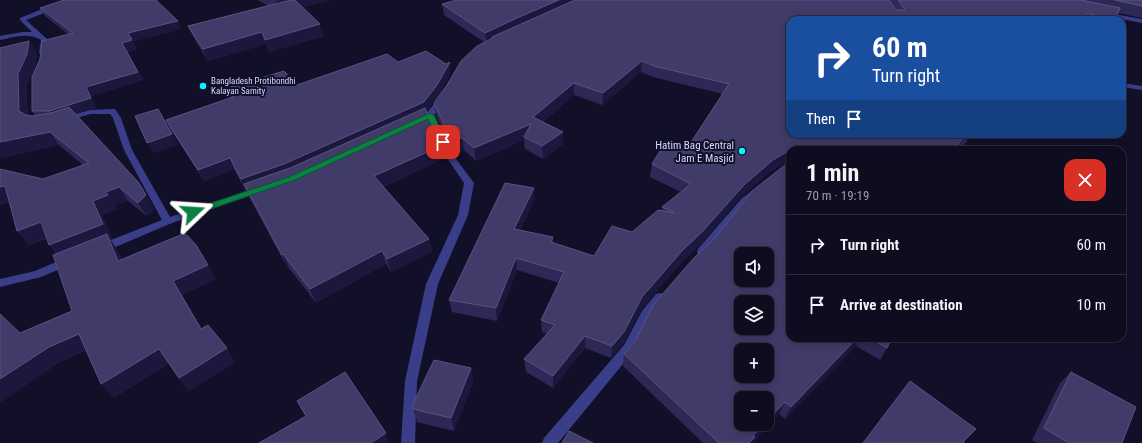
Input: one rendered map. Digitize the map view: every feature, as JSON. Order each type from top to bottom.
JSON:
[{"type":"street","points":[[42,62],[44,39],[22,19],[66,3],[69,0]]},
{"type":"street","points":[[1097,12],[1120,16]]},
{"type":"street","points":[[1126,17],[1142,20]]},
{"type":"street","points":[[0,38],[20,34],[38,34]]},
{"type":"street","points":[[1126,86],[1142,88]]},
{"type":"street","points":[[410,125],[430,115],[448,90]]},
{"type":"street","points":[[54,123],[91,112],[112,111],[117,118],[128,150],[168,221]]},
{"type":"street","points":[[408,443],[411,381],[432,284],[463,215],[469,183],[449,155],[430,115]]},
{"type":"street","points":[[696,258],[745,200],[762,185]]},
{"type":"street","points":[[95,250],[168,221],[271,186]]},
{"type":"street","points":[[0,282],[37,274],[81,256]]},
{"type":"street","points":[[549,443],[628,349],[646,314],[666,291]]},
{"type":"building","points":[[64,0],[156,0],[178,21],[128,33],[132,40],[122,43],[138,72],[86,87],[91,98],[50,111],[32,111],[32,77],[40,59],[42,41],[73,33],[40,8]]},
{"type":"building","points":[[295,0],[320,24],[265,40],[262,32],[203,49],[188,26]]},
{"type":"building","points":[[456,0],[559,0],[485,33],[442,4]]},
{"type":"building","points":[[575,0],[889,0],[896,10],[905,10],[898,0],[1081,0],[1120,8],[1117,16],[1098,16],[1086,13],[1087,16],[786,16],[786,138],[963,138],[957,146],[786,146],[786,152],[773,160],[744,185],[703,231],[682,251],[642,297],[624,332],[612,346],[585,336],[553,376],[524,359],[555,325],[541,320],[564,272],[516,258],[496,308],[449,300],[505,183],[534,188],[514,229],[553,237],[551,242],[594,256],[612,226],[632,232],[658,210],[675,213],[662,207],[691,184],[652,164],[666,141],[686,150],[729,84],[654,66],[642,61],[603,93],[574,83],[533,117],[563,132],[542,146],[524,137],[531,124],[474,148],[462,138],[452,142],[434,103],[447,85],[461,61],[477,46],[493,38],[492,37]]},
{"type":"building","points":[[1115,0],[1142,0],[1142,6]]},
{"type":"building","points":[[29,41],[27,54],[18,74],[19,111],[26,115],[33,116],[51,113],[69,107],[139,183],[146,195],[138,203],[119,187],[106,192],[108,195],[93,201],[103,224],[49,245],[41,222],[17,231],[5,186],[0,187],[0,169],[43,179],[89,163],[50,132],[0,142],[0,48]]},
{"type":"building","points":[[426,51],[446,64],[450,62],[437,85],[424,102],[284,164],[241,179],[230,158],[198,170],[166,120],[233,97],[227,88],[284,71],[297,85],[387,54],[398,62]]},
{"type":"building","points":[[425,108],[443,145],[374,176],[429,239],[387,259],[382,251],[310,289],[283,254],[282,255],[244,184],[290,168]]},
{"type":"building","points":[[158,109],[172,134],[147,143],[135,116]]},
{"type":"building","points":[[786,164],[786,342],[853,342],[791,407],[785,402],[774,414],[774,391],[734,391],[734,431],[758,431],[753,436],[755,437],[749,443],[719,443],[624,354],[635,341],[653,305],[693,259],[714,239],[752,191]]},
{"type":"building","points":[[185,233],[196,245],[208,265],[173,281],[201,329],[208,325],[227,348],[179,378],[159,349],[101,384],[79,334],[49,347],[0,379],[0,314],[20,333],[72,311],[53,255],[107,234],[118,261]]},
{"type":"building","points":[[877,342],[890,342],[887,348]]},
{"type":"building","points":[[434,360],[471,368],[451,418],[413,409],[413,404]]},
{"type":"building","points":[[345,372],[386,433],[371,443],[259,443],[306,416],[297,401]]},
{"type":"building","points":[[1071,372],[1136,407],[1122,443],[1069,443],[1044,428]]},
{"type":"building","points":[[910,381],[976,429],[963,442],[964,443],[863,443]]},
{"type":"building","points":[[569,431],[593,443],[562,443]]},
{"type":"place","name":"Bangladesh Protibondhi Kalayan Samity","points":[[203,86]]},
{"type":"place","name":"Hatim Bag Central Jam E Masjid","points":[[742,151]]},
{"type":"route","points":[[193,212],[292,178],[396,132],[430,115],[443,142]]}]
